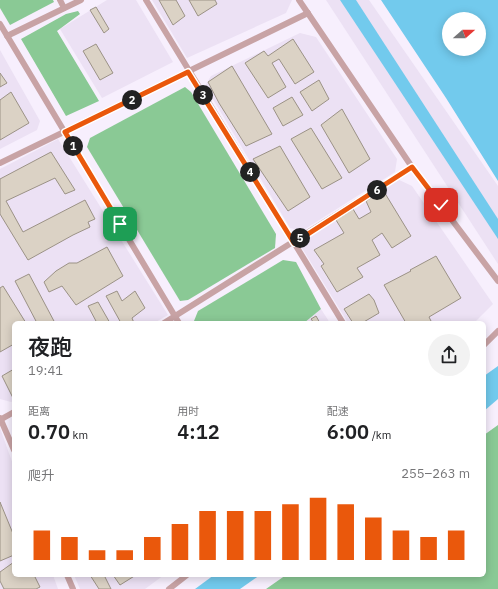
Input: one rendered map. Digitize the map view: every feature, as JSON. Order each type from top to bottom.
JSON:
[{"type":"street","points":[[60,0],[64,8]]},
{"type":"street","points":[[7,36],[81,0]]},
{"type":"street","points":[[146,0],[188,72],[342,321]]},
{"type":"street","points":[[299,0],[412,167],[498,281]]},
{"type":"street","points":[[0,163],[308,13]]},
{"type":"street","points":[[0,24],[178,321]]},
{"type":"street","points":[[167,321],[294,243],[412,167]]},
{"type":"street","points":[[486,343],[498,331]]},
{"type":"street","points":[[12,413],[0,419],[12,446]]},
{"type":"street","points":[[68,577],[73,589]]},
{"type":"street","points":[[169,589],[184,577]]},
{"type":"shaded area","points":[[107,0],[136,0],[173,62],[102,98],[60,29]]},
{"type":"shaded area","points":[[152,0],[292,0],[286,13],[187,58]]},
{"type":"shaded area","points":[[326,0],[369,0],[498,186],[498,264]]},
{"type":"shaded area","points":[[300,33],[316,37],[397,159],[395,172],[302,231],[290,228],[205,86],[211,76]]},
{"type":"shaded area","points":[[0,50],[40,121],[37,130],[0,149]]},
{"type":"shaded area","points":[[58,139],[168,315],[158,321],[12,321],[11,402],[0,399],[0,169]]},
{"type":"shaded area","points":[[395,178],[412,186],[493,304],[476,321],[347,321],[299,243]]},
{"type":"shaded area","points":[[321,309],[329,321],[306,321]]},
{"type":"shaded area","points":[[0,428],[12,461],[12,577],[54,577],[58,589],[0,589]]},
{"type":"shaded area","points":[[75,577],[161,577],[145,589],[80,589]]},
{"type":"green space","points":[[0,0],[53,0],[54,2],[10,25],[0,8]]},
{"type":"green space","points":[[78,11],[80,14],[57,31],[99,101],[66,116],[21,39],[66,14]]},
{"type":"green space","points":[[185,87],[191,92],[276,234],[275,248],[188,300],[180,301],[87,147],[90,138]]},
{"type":"green space","points":[[283,260],[296,262],[321,309],[306,321],[194,321],[198,311]]},
{"type":"green space","points":[[498,425],[498,589],[266,589],[283,577],[486,577],[486,434]]},
{"type":"water","points":[[340,0],[356,0],[498,219],[498,239]]},
{"type":"water","points":[[381,0],[498,0],[498,181],[446,98]]},
{"type":"water","points":[[498,366],[498,399],[486,409],[486,375]]},
{"type":"water","points":[[211,577],[257,577],[240,589],[195,589]]},
{"type":"building","points":[[159,0],[176,0],[185,16],[173,25]]},
{"type":"building","points":[[189,0],[215,0],[217,4],[198,16]]},
{"type":"building","points":[[96,7],[109,29],[104,33],[90,10]]},
{"type":"building","points":[[293,39],[314,72],[295,84],[279,59],[272,63],[286,87],[268,98],[245,63],[264,51],[268,56]]},
{"type":"building","points":[[96,44],[113,73],[100,80],[83,51]]},
{"type":"building","points":[[232,66],[272,134],[246,146],[219,103],[208,82]]},
{"type":"building","points":[[0,73],[7,83],[0,87]]},
{"type":"building","points":[[319,80],[329,99],[312,111],[300,92]]},
{"type":"building","points":[[11,92],[29,123],[0,140],[0,100]]},
{"type":"building","points":[[292,97],[303,115],[283,126],[273,108]]},
{"type":"building","points":[[342,109],[370,159],[349,173],[321,125]]},
{"type":"building","points":[[311,128],[342,178],[322,189],[291,139]]},
{"type":"building","points":[[280,146],[310,197],[288,211],[253,159]]},
{"type":"building","points":[[51,152],[75,190],[65,194],[55,178],[6,201],[23,232],[85,200],[95,219],[88,222],[90,227],[28,260],[0,214],[0,179]]},
{"type":"building","points":[[383,190],[411,236],[392,248],[382,233],[372,240],[380,255],[357,268],[363,277],[337,292],[321,266],[324,264],[314,250],[344,233],[336,220],[353,209],[359,219],[371,212],[366,201]]},
{"type":"building","points":[[107,247],[123,276],[76,305],[62,286],[49,292],[44,282],[56,271],[69,263],[77,263]]},
{"type":"building","points":[[436,256],[461,298],[429,317],[431,321],[405,321],[384,285],[411,271],[410,270]]},
{"type":"building","points":[[29,274],[54,321],[36,321],[15,281]]},
{"type":"building","points":[[3,286],[25,321],[12,321],[12,345],[0,352],[0,288]]},
{"type":"building","points":[[117,291],[122,301],[135,291],[145,308],[132,318],[133,321],[120,321],[106,296]]},
{"type":"building","points":[[369,294],[374,300],[379,313],[365,321],[352,321],[344,309]]},
{"type":"building","points":[[98,302],[109,321],[96,321],[88,306]]},
{"type":"building","points":[[316,316],[319,321],[312,321],[311,319]]},
{"type":"building","points":[[12,370],[12,396],[2,376]]},
{"type":"building","points":[[0,502],[12,531],[12,556],[0,561]]},
{"type":"building","points":[[12,563],[12,577],[35,577],[40,587],[36,589],[4,589],[0,581],[0,572]]},
{"type":"building","points":[[91,577],[105,577],[111,589],[99,589]]},
{"type":"building","points":[[114,577],[133,577],[120,585]]},
{"type":"route","points":[[120,224],[65,132],[188,72],[294,243],[412,167],[441,205]]}]
